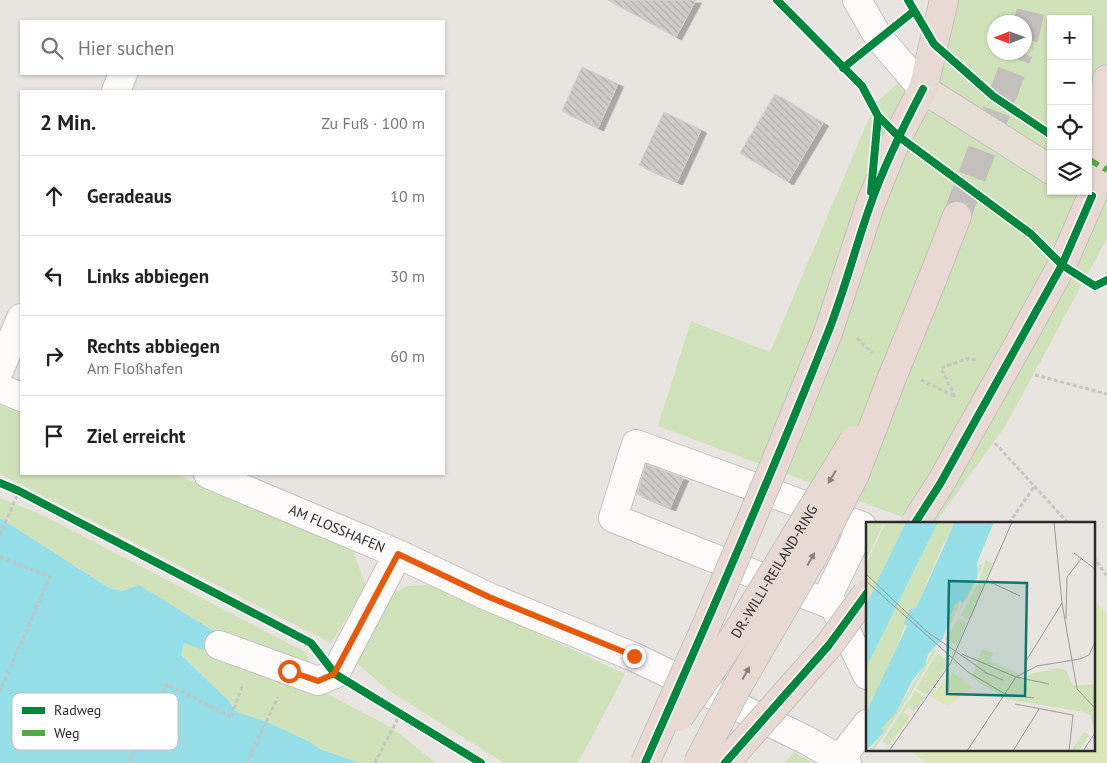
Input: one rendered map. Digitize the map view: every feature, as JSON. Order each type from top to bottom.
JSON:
[{"type":"highway","points":[[646,763],[771,473],[828,333],[870,205],[898,136],[923,89],[944,0]]},
{"type":"highway","points":[[916,522],[940,484],[1022,338],[1062,265],[1094,197],[1107,79]]},
{"type":"highway","name":"DR.-WILLI-REILAND-RING","points":[[698,763],[736,691],[812,558],[855,474],[957,216]]},
{"type":"highway","name":"DR.-WILLI-REILAND-RING","points":[[646,763],[736,634],[893,375]]},
{"type":"highway","points":[[725,763],[829,645],[866,594]]},
{"type":"main road","points":[[923,89],[1047,167]]},
{"type":"street","points":[[857,0],[879,38],[923,89]]},
{"type":"street","points":[[116,90],[123,75]]},
{"type":"street","points":[[0,369],[20,320]]},
{"type":"street","points":[[0,388],[20,397]]},
{"type":"street","points":[[825,602],[862,526],[636,444],[613,518],[834,606],[866,673]]},
{"type":"street","name":"AM FLOSSHAFEN","points":[[210,475],[398,554],[489,597],[634,656],[804,739],[844,761]]},
{"type":"street","points":[[219,645],[318,681],[334,674],[398,554]]},
{"type":"street","points":[[844,761],[866,726]]},
{"type":"path","points":[[1009,522],[1034,487]]},
{"type":"path","points":[[0,535],[16,490],[28,495]]},
{"type":"path","points":[[0,557],[50,577],[0,691]]},
{"type":"path","points":[[1094,558],[1107,576]]},
{"type":"path","points":[[163,693],[167,684],[230,717],[254,658]]},
{"type":"path","points":[[247,763],[289,671]]},
{"type":"path","points":[[375,763],[402,715],[392,709]]},
{"type":"path","points":[[128,763],[134,750]]},
{"type":"green space","points":[[929,0],[1107,0],[1107,238],[1006,425],[936,522],[915,522],[658,426],[691,321],[770,352],[875,104],[950,36]]},
{"type":"green space","points":[[0,403],[20,411],[20,475],[177,475],[352,548],[366,586],[331,643],[0,474]]},
{"type":"green space","points":[[0,498],[42,515],[307,653],[311,671],[223,637],[122,591],[109,588],[0,518]]},
{"type":"green space","points":[[434,585],[625,674],[578,763],[504,763],[388,690],[358,664],[363,647],[392,595],[407,586]]},
{"type":"green space","points":[[1094,599],[1107,615],[1107,763],[926,763],[909,750],[1094,750]]},
{"type":"green space","points":[[184,643],[314,687],[392,728],[436,763],[359,763],[320,749],[308,741],[267,722],[237,712],[234,706],[181,655]]},
{"type":"green space","points":[[794,752],[813,763],[784,763]]},
{"type":"water","points":[[0,518],[109,588],[122,591],[139,585],[223,637],[212,653],[184,643],[181,655],[228,700],[237,712],[267,722],[308,741],[320,749],[359,763],[0,763]]},
{"type":"building","points":[[608,0],[696,0],[676,37]]},
{"type":"building","points":[[582,67],[618,84],[598,128],[562,111]]},
{"type":"building","points":[[775,94],[823,123],[788,182],[740,153]]},
{"type":"building","points":[[664,112],[701,130],[677,182],[639,165]]},
{"type":"building","points":[[646,464],[683,478],[670,508],[637,494]]},
{"type":"tunnel","points":[[1030,15],[1033,0]]},
{"type":"tunnel","points":[[957,216],[1016,60]]},
{"type":"marked path","points":[[1092,161],[1107,170]]},
{"type":"cycle path","points":[[777,0],[862,86],[878,116],[871,192]]},
{"type":"cycle path","points":[[908,0],[934,44],[993,96],[1047,132]]},
{"type":"cycle path","points":[[843,68],[914,11]]},
{"type":"cycle path","points":[[645,763],[783,443],[833,319],[881,176],[923,89]]},
{"type":"cycle path","points":[[878,116],[898,136],[1031,234],[1062,265],[1095,286],[1107,280]]},
{"type":"cycle path","points":[[916,522],[940,484],[1062,265],[1092,196]]},
{"type":"cycle path","points":[[0,483],[19,491],[311,643],[335,674],[481,763]]},
{"type":"cycle path","points":[[725,763],[829,645],[866,594]]},
{"type":"route","points":[[289,671],[318,681],[334,674],[398,554],[489,597],[634,656]]}]
